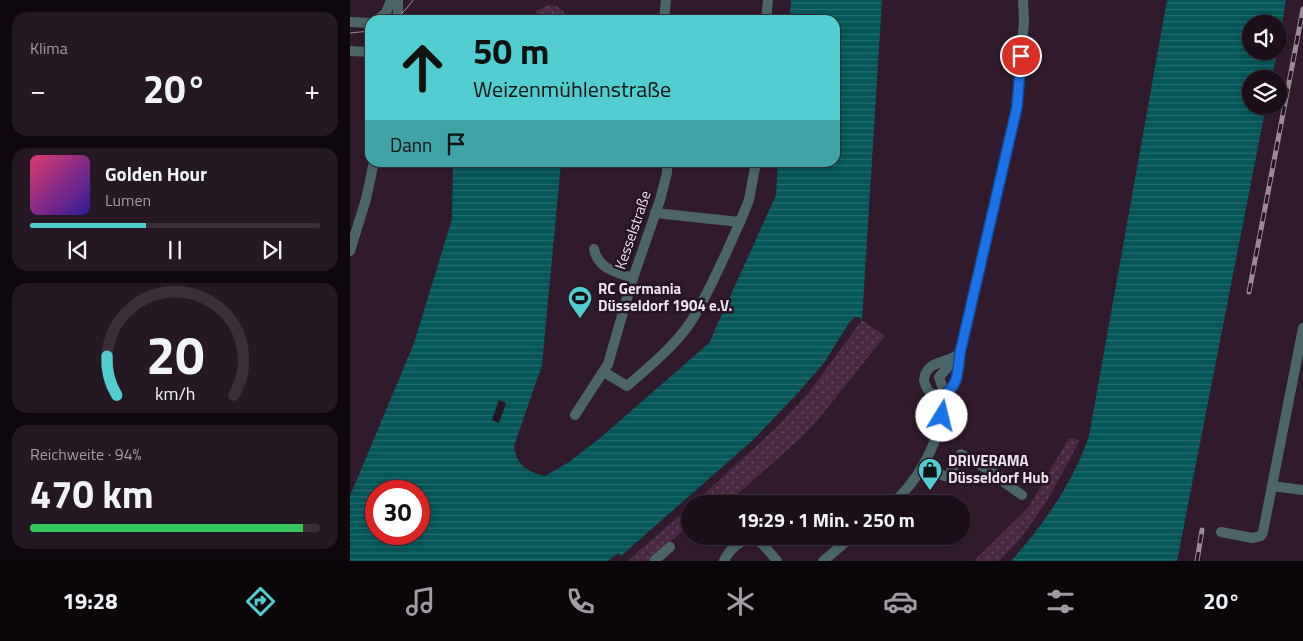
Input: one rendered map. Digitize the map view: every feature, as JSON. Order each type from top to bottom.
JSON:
[{"type":"street","points":[[383,15],[391,0]]},
{"type":"street","points":[[398,0],[398,15]]},
{"type":"street","points":[[664,15],[666,0]]},
{"type":"street","points":[[766,15],[768,0]]},
{"type":"street","points":[[960,353],[955,358],[932,365],[924,376],[925,385],[930,393],[938,396],[944,394],[949,392],[954,384],[1017,107],[1024,21],[1023,0]]},
{"type":"street","points":[[350,22],[365,23]]},
{"type":"street","points":[[350,51],[365,52]]},
{"type":"street","points":[[350,250],[366,199],[373,167]]},
{"type":"street","name":"Kesselstraße","points":[[575,415],[608,364],[632,278],[660,200],[667,167]]},
{"type":"street","points":[[604,372],[627,386],[658,359],[691,321],[712,284],[740,222],[748,200],[755,167]]},
{"type":"street","points":[[655,213],[740,222]]},
{"type":"street","points":[[594,249],[597,260],[602,265],[632,278]]},
{"type":"street","points":[[1221,532],[1252,538],[1261,536],[1303,328]]},
{"type":"street","points":[[901,495],[923,466],[939,430],[946,402],[939,376],[960,353]]},
{"type":"street","points":[[923,466],[948,477],[961,454],[1003,478],[1005,483],[1022,495]]},
{"type":"street","points":[[1272,486],[1303,490]]},
{"type":"street","points":[[724,561],[728,553],[740,543],[753,539],[760,542],[777,561]]},
{"type":"street","points":[[823,561],[842,545]]},
{"type":"street","points":[[654,561],[670,547]]},
{"type":"shaded area","points":[[350,0],[1303,0],[1303,561],[472,561],[528,230],[382,480],[365,480],[365,517],[350,553]]},
{"type":"shaded area","points":[[791,0],[882,0],[862,320],[855,317],[849,323],[824,363],[796,395],[753,440],[690,495],[681,495],[681,503],[621,556],[618,553],[608,561],[350,561],[350,496],[414,343],[452,219],[453,167],[561,167],[542,365],[514,446],[517,458],[528,469],[545,476],[569,462],[600,438],[709,343],[776,195],[778,167],[840,167],[840,15],[790,15]]},
{"type":"shaded area","points":[[1167,0],[1286,0],[1283,15],[1242,15],[1242,60],[1275,60],[1274,70],[1242,70],[1242,115],[1264,115],[1177,561],[1011,561],[1046,518],[1066,486],[1089,436]]},
{"type":"shaded area","points":[[548,5],[555,6],[566,15],[535,15],[537,10]]},
{"type":"shaded area","points":[[862,320],[885,336],[804,435],[737,495],[703,495],[777,427],[810,391]]},
{"type":"shaded area","points":[[1069,438],[1080,440],[1047,501],[1021,538],[999,561],[974,561],[1028,508]]},
{"type":"shaded area","points":[[681,515],[681,533],[647,561],[627,561]]},
{"type":"pier","points":[[499,400],[506,403],[499,423],[492,420]]},
{"type":"tram line","points":[[400,15],[413,0]]},
{"type":"tram line","points":[[350,33],[365,32]]},
{"type":"railway","points":[[1249,292],[1303,9]]},
{"type":"railway","points":[[1197,561],[1202,530]]},
{"type":"place","name":"RC Germania Düsseldorf 1904 e.V.","points":[[580,319]]},
{"type":"place","name":"DRIVERAMA Düsseldorf Hub","points":[[930,491]]},
{"type":"route","points":[[942,416],[946,402],[944,394],[949,392],[956,378],[960,353],[1017,107],[1021,56]]}]
